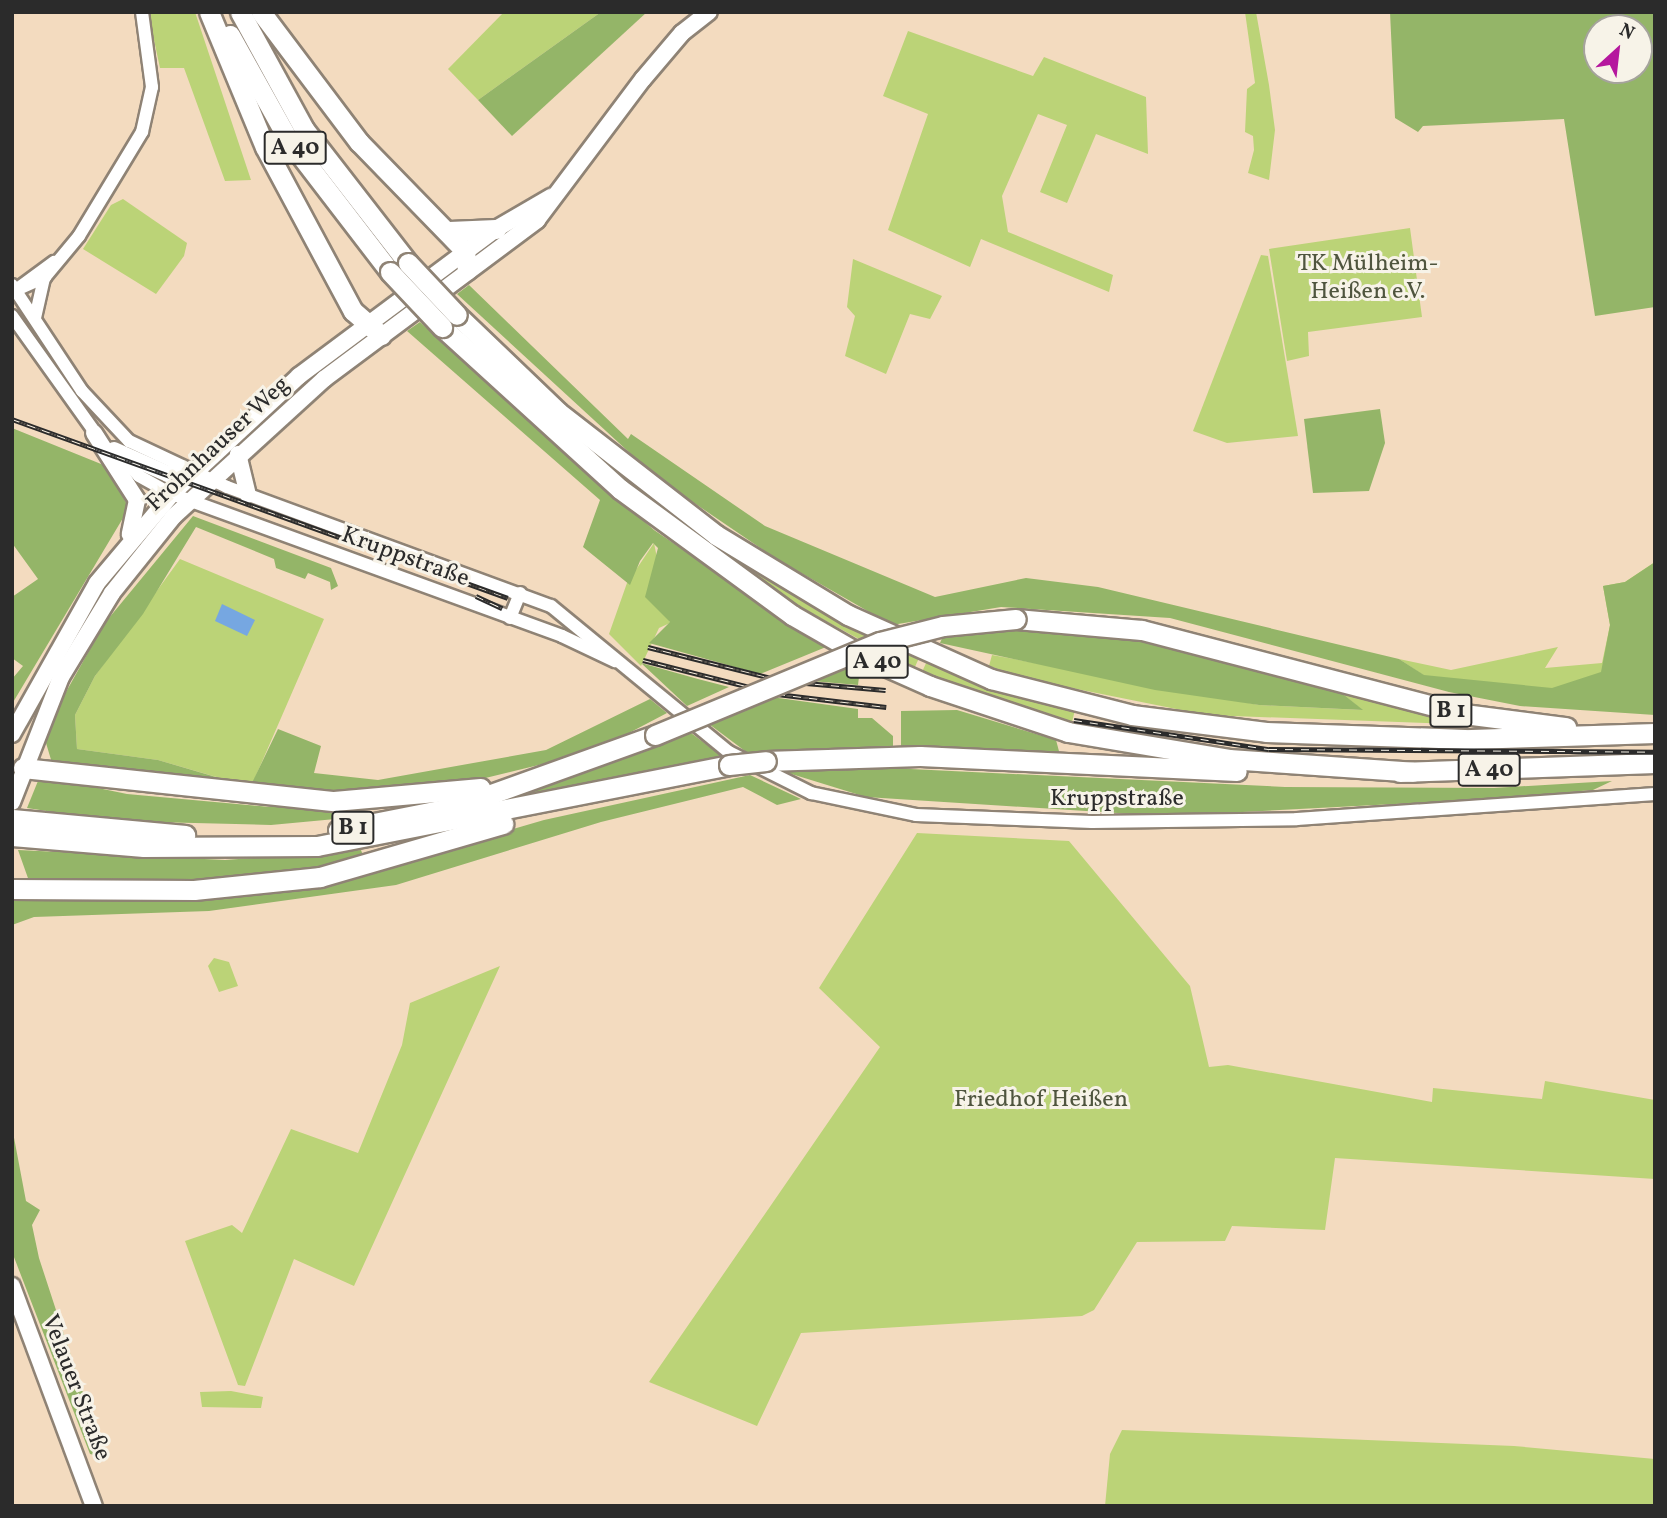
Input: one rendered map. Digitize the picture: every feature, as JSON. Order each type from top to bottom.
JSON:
[{"type":"highway","points":[[209,12],[265,147],[374,330]]},
{"type":"highway","name":"A 40","points":[[218,12],[288,139],[390,272],[568,420],[716,535],[848,615],[991,679],[1132,715],[1266,732],[1655,733]]},
{"type":"highway","name":"A 40","points":[[240,12],[304,129],[408,263],[449,321],[544,425],[704,554],[792,615],[897,671],[1006,714],[1116,742],[1229,759],[1413,772],[1655,764]]},
{"type":"highway","points":[[261,12],[359,142],[449,231],[466,261]]},
{"type":"highway","points":[[449,231],[496,229]]},
{"type":"highway","name":"B 1","points":[[12,819],[36,830],[184,835],[316,834],[455,807],[655,735],[880,642],[943,626],[1016,619],[1142,630],[1464,714],[1626,735]]},
{"type":"highway","points":[[12,836],[36,830],[248,850],[317,846],[729,765],[766,761],[920,756],[1316,775],[1413,772]]},
{"type":"highway","points":[[18,770],[334,802],[429,796],[550,775]]},
{"type":"highway","points":[[12,889],[194,890],[320,877],[611,790]]},
{"type":"main road","name":"Frohnhauser Weg","points":[[13,731],[70,623],[125,546],[172,494],[374,330],[466,261],[537,220],[551,197],[682,33],[709,12]]},
{"type":"main road","name":"Frohnhauser Weg","points":[[466,261],[496,229],[551,197]]},
{"type":"main road","name":"Frohnhauser Weg","points":[[12,802],[18,770],[61,677],[112,593],[189,500],[374,330]]},
{"type":"main road","points":[[94,433],[137,500],[137,521],[125,546]]},
{"type":"main road","points":[[114,450],[210,480]]},
{"type":"main road","points":[[238,454],[248,495]]},
{"type":"main road","name":"Velauer Straße","points":[[12,1286],[94,1506]]},
{"type":"street","points":[[35,318],[45,277],[142,132],[152,87],[142,12]]},
{"type":"street","points":[[13,289],[57,260]]},
{"type":"street","points":[[13,289],[45,277]]},
{"type":"street","points":[[13,289],[113,428],[192,476]]},
{"type":"street","name":"Kruppstraße","points":[[12,316],[94,433],[139,476],[172,494],[510,618],[622,665]]},
{"type":"street","name":"Kruppstraße","points":[[210,480],[520,593],[579,623],[622,665],[761,772],[827,797],[916,814],[1091,822],[1297,819],[1655,794]]},
{"type":"street","points":[[510,618],[520,593]]},
{"type":"green space","points":[[148,12],[195,12],[251,180],[225,181],[184,68],[160,68]]},
{"type":"green space","points":[[504,12],[601,12],[478,100],[448,69]]},
{"type":"green space","points":[[601,12],[647,12],[512,136],[478,100]]},
{"type":"green space","points":[[1245,12],[1256,12],[1269,85],[1275,130],[1269,180],[1248,173],[1254,150],[1253,136],[1245,132],[1247,89],[1255,83]]},
{"type":"green space","points":[[1390,12],[1655,12],[1655,307],[1595,316],[1564,119],[1423,126],[1418,132],[1395,118]]},
{"type":"green space","points":[[908,31],[1033,76],[1044,57],[1146,97],[1148,154],[1096,134],[1067,203],[1040,192],[1067,125],[1038,114],[1002,196],[1008,232],[1113,275],[1109,292],[981,239],[970,267],[888,230],[928,114],[883,96]]},
{"type":"green space","points":[[123,199],[187,243],[184,256],[156,294],[83,249],[111,205]]},
{"type":"green space","name":"TK Mülheim- Heißen e.V.","points":[[1410,228],[1422,317],[1308,332],[1309,356],[1287,361],[1269,249]]},
{"type":"green space","points":[[1261,255],[1268,256],[1298,436],[1227,443],[1193,431]]},
{"type":"green space","points":[[853,259],[942,296],[930,319],[910,314],[886,374],[845,356],[855,316],[847,307]]},
{"type":"green space","points":[[469,285],[628,439],[631,434],[765,526],[935,597],[1026,578],[1098,587],[1399,659],[1424,675],[1552,688],[1601,672],[1610,625],[1603,586],[1625,582],[1655,562],[1655,715],[1520,706],[1449,692],[1170,618],[1001,607],[892,625],[775,558],[656,477],[457,294]]},
{"type":"green space","points":[[420,322],[654,530],[826,647],[760,674],[649,643],[670,622],[645,597],[658,548],[653,543],[640,561],[630,585],[583,547],[600,500],[407,331]]},
{"type":"green space","points":[[1380,409],[1385,443],[1369,491],[1313,493],[1304,419]]},
{"type":"green space","points":[[12,428],[106,466],[129,508],[12,704],[12,679],[23,666],[12,658],[12,597],[38,579],[12,543]]},
{"type":"green space","points":[[648,494],[738,557],[919,658],[914,669],[780,596]]},
{"type":"green space","points":[[193,516],[331,568],[338,586],[331,590],[330,582],[308,573],[305,579],[276,568],[274,559],[196,527],[143,614],[95,676],[75,715],[77,749],[158,760],[250,787],[278,729],[321,746],[314,773],[378,780],[546,750],[650,699],[667,713],[608,744],[551,762],[469,782],[389,792],[267,791],[52,763],[46,743],[52,717],[104,624]]},
{"type":"green space","points":[[654,543],[670,623],[659,628],[641,666],[609,634],[627,583]]},
{"type":"green space","points":[[180,559],[324,619],[251,787],[158,760],[77,749],[75,715],[95,676]]},
{"type":"green space","points":[[1655,562],[1655,699],[1449,692],[1399,659],[1451,670],[1558,647],[1545,668],[1602,663],[1610,625],[1603,586],[1625,582]]},
{"type":"green space","points":[[1022,627],[1115,631],[1208,651],[1343,694],[1363,710],[1259,705],[1155,690],[940,643],[943,636]]},
{"type":"green space","points":[[992,655],[1259,705],[1362,710],[1343,694],[1507,726],[1206,715],[1027,679],[989,666]]},
{"type":"green space","points":[[851,660],[885,678],[859,677],[858,685],[800,680]]},
{"type":"green space","points":[[927,661],[1075,710],[1072,722],[922,672]]},
{"type":"green space","points":[[641,663],[698,679],[729,687],[687,706]]},
{"type":"green space","points":[[764,696],[858,709],[858,718],[872,718],[893,736],[893,748],[749,754],[705,721]]},
{"type":"green space","points":[[957,710],[1056,740],[1060,755],[901,748],[901,711]]},
{"type":"green space","points":[[687,730],[723,757],[499,801]]},
{"type":"green space","points":[[849,766],[1285,787],[1494,788],[1612,781],[1593,790],[1472,800],[1164,816],[866,797],[785,772]]},
{"type":"green space","points":[[750,775],[801,799],[777,805],[743,787],[601,822],[396,885],[209,911],[34,917],[12,925],[12,897],[220,898],[325,884],[544,820]]},
{"type":"green space","points":[[40,776],[127,794],[270,807],[356,805],[357,817],[271,825],[112,821],[27,808]]},
{"type":"green space","name":"Friedhof Heißen","points":[[917,833],[1069,841],[1190,986],[1209,1067],[1228,1065],[1432,1102],[1433,1088],[1542,1099],[1545,1081],[1655,1100],[1655,1179],[1335,1158],[1325,1230],[1232,1226],[1225,1241],[1137,1242],[1094,1310],[1082,1316],[801,1333],[757,1426],[649,1382],[880,1047],[819,988]]},
{"type":"green space","points":[[18,850],[225,860],[361,850],[365,861],[218,884],[29,881]]},
{"type":"green space","points":[[214,958],[229,962],[238,986],[219,992],[208,966]]},
{"type":"green space","points":[[500,966],[354,1286],[294,1259],[245,1386],[238,1385],[185,1241],[232,1225],[242,1233],[291,1129],[358,1153],[402,1045],[410,1003]]},
{"type":"green space","points":[[12,1127],[26,1201],[40,1210],[32,1225],[39,1258],[104,1457],[90,1454],[12,1252]]},
{"type":"green space","points":[[231,1391],[263,1397],[261,1408],[202,1407],[200,1392]]},
{"type":"green space","points":[[1122,1430],[1514,1446],[1655,1459],[1655,1506],[1105,1506],[1110,1454]]},
{"type":"water","points":[[222,604],[255,620],[247,636],[215,621]]},
{"type":"railway","points":[[12,419],[508,598]]},
{"type":"railway","points":[[476,596],[502,608]]},
{"type":"railway","points":[[648,647],[783,681],[886,690]]},
{"type":"railway","points":[[643,660],[777,694],[886,707]]},
{"type":"railway","points":[[1074,720],[1269,749],[1655,752]]}]
